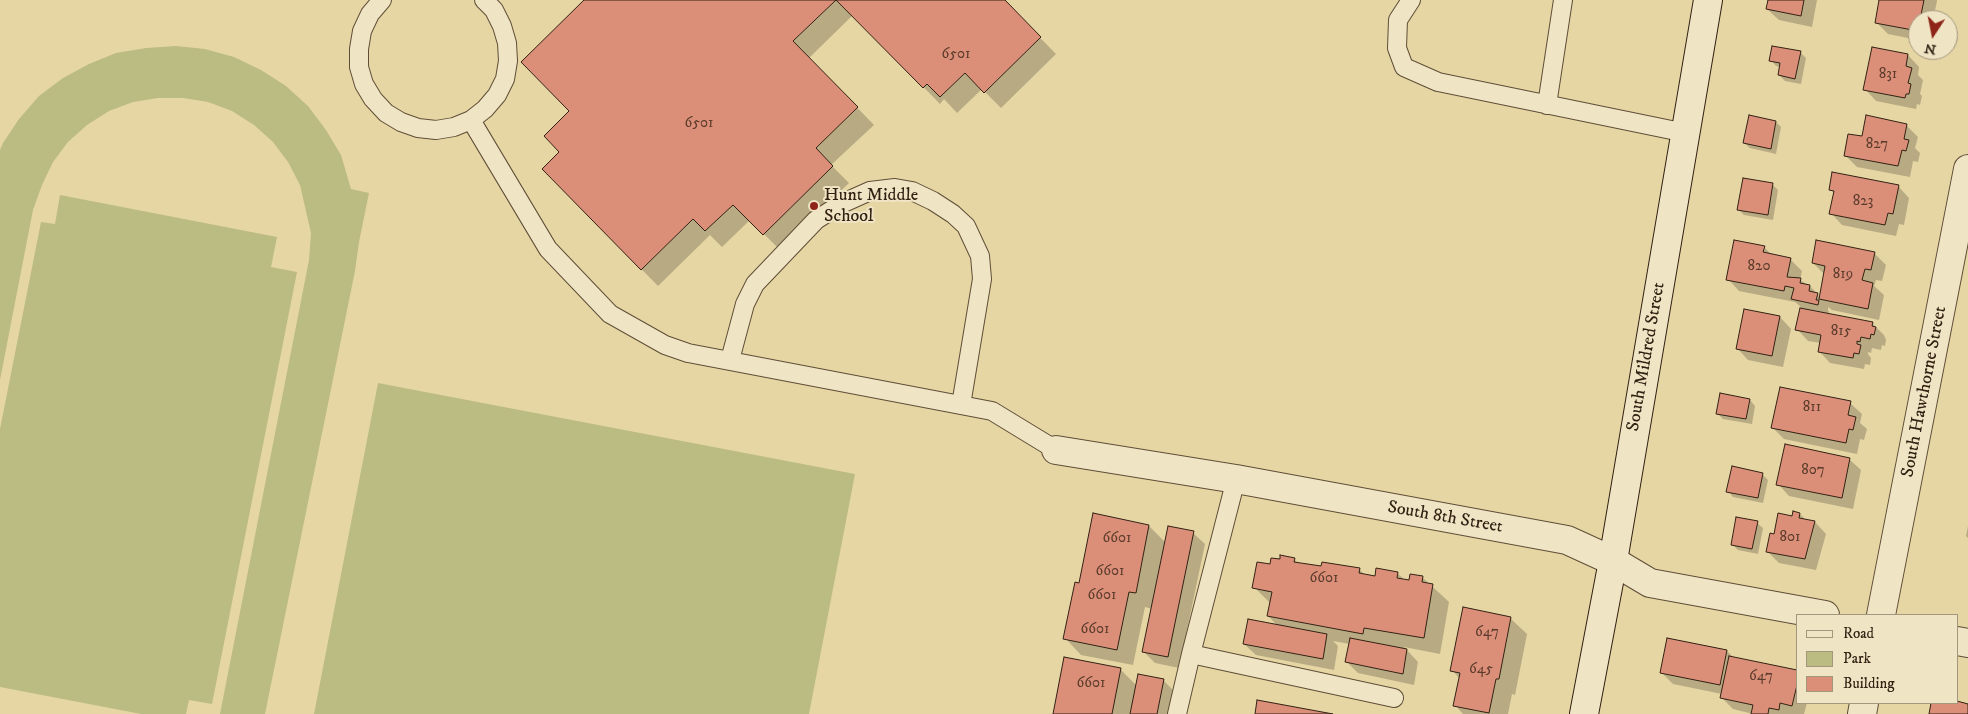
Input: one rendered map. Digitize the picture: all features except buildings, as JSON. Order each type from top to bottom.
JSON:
[{"type":"street","name":"South Mildred Street","points":[[1584,714],[1708,0]]},
{"type":"street","name":"South Hawthorne Street","points":[[1881,614],[1968,168]]},
{"type":"street","name":"South 8th Street","points":[[1056,450],[1236,479],[1567,540],[1612,561],[1650,583],[1820,614]]},
{"type":"lane","points":[[382,0],[370,14],[362,31],[359,48],[359,66],[364,84],[373,99],[386,112],[401,122],[418,128],[436,130],[454,127],[471,120],[485,109],[497,95],[504,79],[508,61],[507,43],[502,26],[494,10],[484,0]]},
{"type":"lane","points":[[1411,0],[1398,20],[1397,48],[1404,67],[1438,82],[1686,133]]},
{"type":"lane","points":[[1547,105],[1563,0]]},
{"type":"lane","points":[[471,120],[548,250],[610,314],[665,345],[688,353],[992,411],[1056,450]]},
{"type":"lane","points":[[730,360],[745,304],[755,284],[816,220],[841,204],[870,191],[895,188],[912,191],[940,205],[966,226],[980,256],[982,279],[961,405]]},
{"type":"lane","points":[[1177,714],[1190,654],[1236,479]]},
{"type":"lane","points":[[1190,654],[1394,698]]},
{"type":"green space","points":[[176,46],[205,49],[234,57],[261,70],[286,86],[308,106],[326,130],[341,155],[351,189],[369,193],[355,271],[265,714],[220,714],[309,260],[311,233],[300,185],[288,162],[273,142],[254,125],[232,111],[208,102],[183,98],[158,98],[133,102],[109,111],[87,125],[68,142],[53,162],[33,210],[0,380],[0,150],[3,143],[19,119],[39,96],[63,78],[89,64],[116,53]]},
{"type":"green space","points":[[60,195],[277,237],[271,267],[297,272],[212,704],[189,700],[186,714],[141,714],[0,687],[0,429],[41,222],[55,224]]},
{"type":"green space","points":[[378,383],[855,474],[809,714],[314,714]]},
{"type":"place","name":"Hunt Middle School","points":[[814,206]]}]
